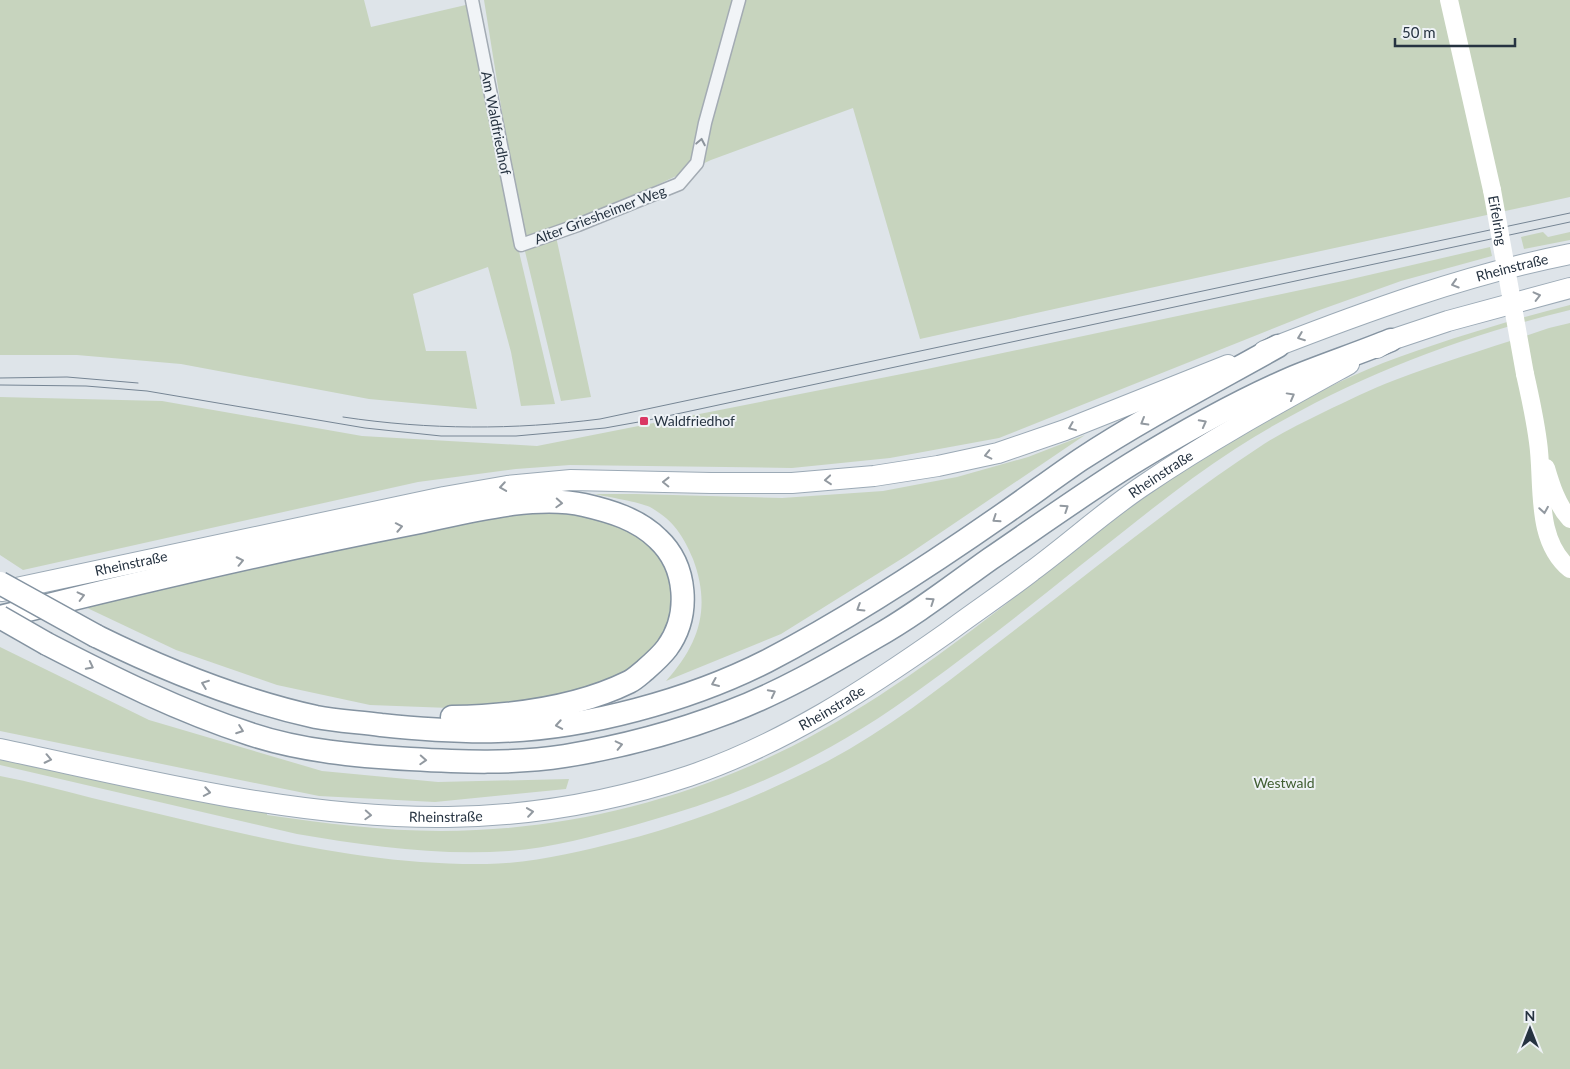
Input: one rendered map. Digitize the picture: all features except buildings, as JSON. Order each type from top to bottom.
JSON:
[{"type":"highway","points":[[0,617],[47,644],[126,684],[196,714],[252,735],[312,749],[384,758],[450,762],[563,757],[620,745],[729,712],[806,676],[891,628],[1075,501],[1186,431],[1239,403],[1294,378],[1391,340]]},
{"type":"highway","points":[[0,583],[96,636],[151,663],[251,700],[319,718],[465,732],[501,732],[549,727],[610,716],[705,687],[765,662],[829,627],[924,567],[1088,456],[1278,346]]},
{"type":"highway","points":[[0,617],[106,590],[349,537],[522,503],[553,502],[581,504],[612,512],[639,523],[659,540],[672,557],[680,575],[683,595],[680,623],[668,647],[651,665],[631,681],[600,694],[565,705],[478,716],[319,718]]},
{"type":"main road","name":"Eifelring","points":[[1449,0],[1492,190],[1538,444],[1542,500],[1547,532],[1559,559],[1570,569]]},
{"type":"main road","name":"Rheinstraße","points":[[0,592],[426,501],[508,486],[571,480],[792,483],[874,476],[938,466],[998,452],[1065,430],[1378,307],[1461,282],[1570,254]]},
{"type":"main road","name":"Rheinstraße","points":[[0,749],[178,787],[305,809],[355,814],[447,817],[502,815],[598,801],[644,790],[690,776],[740,756],[791,732],[844,702],[896,668],[1030,573],[1142,486],[1248,420],[1391,340],[1448,320],[1570,288]]},
{"type":"main road","name":"Eifelring","points":[[1538,444],[1556,497],[1565,514],[1570,518]]},
{"type":"street","name":"Am Waldfriedhof","points":[[472,0],[521,245]]},
{"type":"street","name":"Alter Griesheimer Weg","points":[[521,245],[578,225],[680,184],[697,163],[705,123],[739,0]]},
{"type":"green space","points":[[0,0],[364,0],[371,27],[470,4],[520,256],[555,404],[521,406],[511,352],[488,267],[413,294],[426,351],[466,351],[477,409],[369,399],[181,364],[77,355],[0,355]]},
{"type":"green space","points":[[484,0],[1570,0],[1570,197],[920,339],[853,108],[711,160],[555,232],[591,397],[561,401],[523,243]]},
{"type":"green space","points":[[1543,232],[1548,237],[1570,232],[1570,240],[1524,249],[1521,237]]},
{"type":"green space","points":[[1490,247],[1492,256],[1401,281],[1317,311],[999,438],[890,458],[792,468],[570,465],[516,469],[418,482],[23,570],[0,555],[0,397],[162,401],[362,436],[537,446],[927,369],[1343,281]]},
{"type":"green space","points":[[1570,305],[1570,310],[1482,334],[1396,366],[1314,404],[1274,426],[1215,462],[983,642],[875,720],[850,736],[771,777],[744,789],[676,813],[573,841],[541,847],[483,852],[429,851],[297,834],[0,765],[0,759],[185,798],[267,813],[267,815],[397,830],[476,830],[546,824],[581,818],[650,801],[684,791],[750,766],[844,718],[933,659],[1013,599],[1106,524],[1154,489],[1193,463],[1326,388],[1383,363],[1476,331]]},
{"type":"green space","name":"Westwald","points":[[1570,323],[1570,1069],[0,1069],[0,776],[239,833],[337,852],[387,859],[437,863],[504,863],[572,853],[649,834],[753,797],[828,761],[871,736],[951,679],[1193,493],[1279,435],[1350,399],[1395,380],[1549,328]]},
{"type":"green space","points":[[1085,435],[906,556],[781,634],[666,681],[687,653],[699,624],[701,593],[693,559],[676,529],[658,512],[639,503],[594,494],[782,498],[883,491],[957,477],[1028,457]]},
{"type":"green space","points":[[511,513],[574,513],[632,530],[663,559],[673,596],[666,631],[638,664],[612,681],[573,695],[476,709],[370,705],[277,685],[176,650],[83,606]]},
{"type":"green space","points":[[0,647],[149,720],[322,771],[438,782],[569,779],[566,789],[435,802],[319,796],[0,731]]},
{"type":"tram line","points":[[343,417],[407,424],[472,427],[504,427],[600,419],[1570,213]]},
{"type":"tram line","points":[[0,385],[86,386],[147,391],[365,428],[441,436],[516,436],[605,428],[1570,222]]},
{"type":"tram line","points":[[0,378],[67,377],[138,383]]},
{"type":"place","name":"Waldfriedhof","points":[[644,421]]}]
